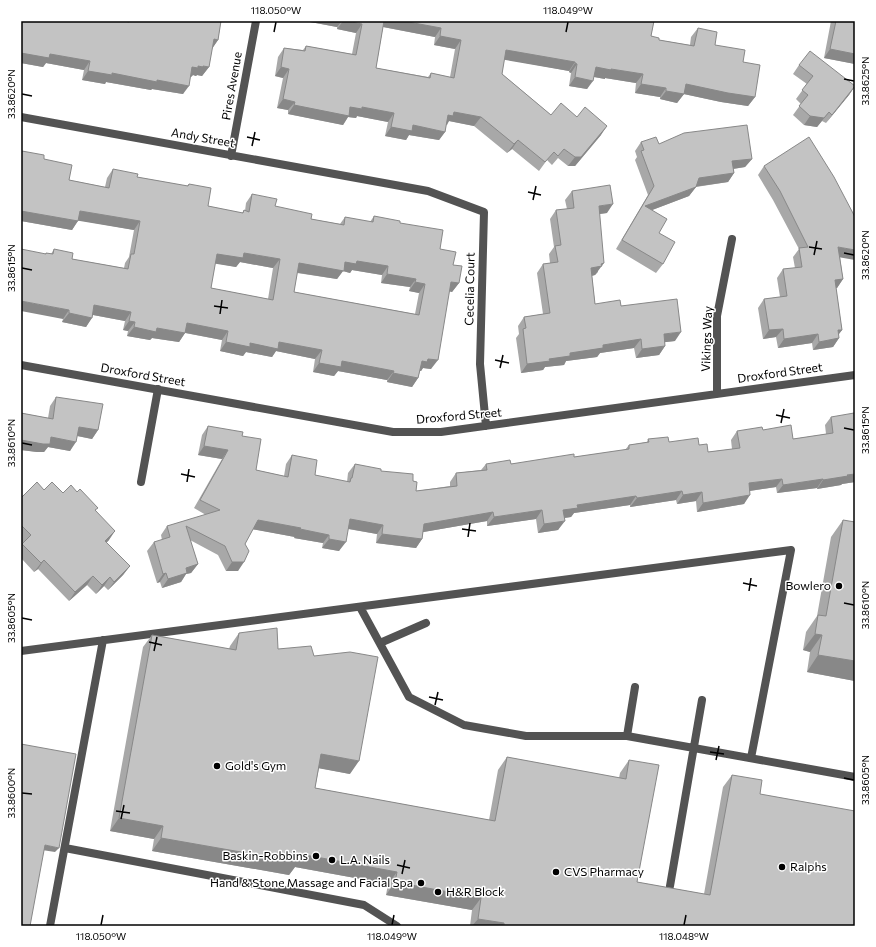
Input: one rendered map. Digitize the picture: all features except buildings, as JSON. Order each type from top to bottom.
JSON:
[{"type":"street","name":"Pires Avenue","points":[[231,156],[256,21]]},
{"type":"street","name":"Andy Street","points":[[21,117],[428,191]]},
{"type":"street","name":"Cecelia Court","points":[[428,191],[484,212],[480,364],[486,426]]},
{"type":"street","name":"Vikings Way","points":[[717,394],[717,316],[732,239]]},
{"type":"street","name":"Droxford Street","points":[[21,365],[393,432],[441,432],[855,375]]},
{"type":"street","points":[[141,482],[158,390]]},
{"type":"street","points":[[21,651],[791,550],[751,758]]},
{"type":"street","points":[[360,607],[409,697],[464,725],[526,736],[627,736],[855,777]]},
{"type":"street","points":[[380,643],[426,623]]},
{"type":"street","points":[[50,926],[103,640]]},
{"type":"street","points":[[627,736],[635,687]]},
{"type":"street","points":[[670,886],[702,700]]},
{"type":"street","points":[[65,848],[364,906],[397,926]]},
{"type":"place","name":"Bowlero","points":[[839,586]]},
{"type":"place","name":"Gold's Gym","points":[[217,766]]},
{"type":"place","name":"Baskin-Robbins","points":[[316,856]]},
{"type":"place","name":"L.A. Nails","points":[[332,860]]},
{"type":"place","name":"Ralphs","points":[[782,867]]},
{"type":"place","name":"CVS Pharmacy","points":[[556,872]]},
{"type":"place","name":"Hand & Stone Massage and Facial Spa","points":[[421,883]]},
{"type":"place","name":"H&R Block","points":[[438,892]]}]
